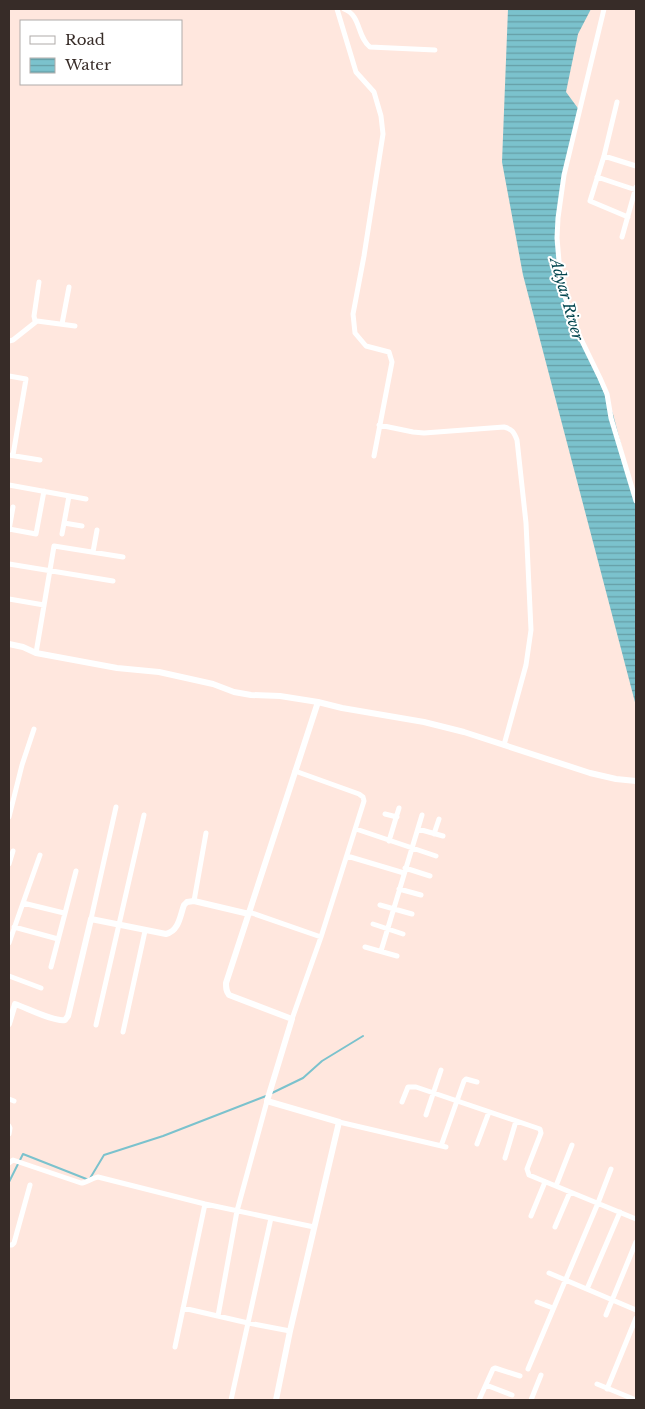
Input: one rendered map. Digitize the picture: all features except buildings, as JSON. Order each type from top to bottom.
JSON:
[{"type":"street","points":[[337,9],[356,72],[374,92],[381,116],[383,134],[353,314],[355,332],[366,346],[389,352],[392,362],[374,456]]},
{"type":"street","points":[[344,9],[354,15],[365,41],[370,47],[435,50]]},
{"type":"street","points":[[604,9],[564,175],[557,238],[560,273],[565,298],[579,334],[607,394],[611,418],[636,501]]},
{"type":"street","points":[[617,102],[604,156],[590,201],[628,217]]},
{"type":"street","points":[[604,156],[636,166]]},
{"type":"street","points":[[597,177],[636,188],[622,237]]},
{"type":"street","points":[[35,321],[34,313],[39,282]]},
{"type":"street","points":[[62,324],[69,287]]},
{"type":"street","points":[[11,340],[35,321],[75,326]]},
{"type":"street","points":[[9,376],[26,379],[11,455],[40,460]]},
{"type":"street","points":[[379,425],[413,432],[437,433],[504,428],[514,433],[517,440],[526,523],[531,630],[526,665],[504,745]]},
{"type":"street","points":[[9,485],[86,498]]},
{"type":"street","points":[[13,507],[9,530],[36,534],[44,491]]},
{"type":"street","points":[[62,534],[69,496]]},
{"type":"street","points":[[64,523],[82,526]]},
{"type":"street","points":[[93,552],[97,530]]},
{"type":"street","points":[[36,652],[54,546],[123,557]]},
{"type":"street","points":[[9,564],[113,581]]},
{"type":"street","points":[[9,598],[44,605]]},
{"type":"street","points":[[9,644],[36,652],[117,668],[159,672],[213,684],[234,692],[318,702],[424,722],[464,732],[590,773],[636,781]]},
{"type":"street","points":[[292,1019],[229,995],[226,983],[318,702]]},
{"type":"street","points":[[9,817],[22,765],[34,729]]},
{"type":"street","points":[[218,1316],[237,1211],[267,1101],[364,801],[363,797],[359,794],[295,771]]},
{"type":"street","points":[[9,1024],[12,1003],[61,1021],[65,1020],[68,1016],[116,807]]},
{"type":"street","points":[[389,841],[399,808]]},
{"type":"street","points":[[384,814],[396,817]]},
{"type":"street","points":[[381,951],[422,815]]},
{"type":"street","points":[[96,1025],[144,816]]},
{"type":"street","points":[[434,834],[439,819]]},
{"type":"street","points":[[356,829],[436,856]]},
{"type":"street","points":[[418,829],[443,836]]},
{"type":"street","points":[[194,901],[206,833]]},
{"type":"street","points":[[9,864],[13,851]]},
{"type":"street","points":[[9,943],[40,855]]},
{"type":"street","points":[[347,856],[430,876]]},
{"type":"street","points":[[51,967],[76,871]]},
{"type":"street","points":[[399,889],[421,896]]},
{"type":"street","points":[[91,919],[145,931],[172,933],[175,930],[184,905],[187,902],[194,901],[249,913],[321,936]]},
{"type":"street","points":[[23,903],[64,913]]},
{"type":"street","points":[[380,905],[412,914]]},
{"type":"street","points":[[373,924],[404,934]]},
{"type":"street","points":[[14,927],[58,939]]},
{"type":"street","points":[[123,1032],[145,931]]},
{"type":"street","points":[[365,947],[397,956]]},
{"type":"street","points":[[9,976],[41,988]]},
{"type":"street","points":[[426,1114],[441,1070]]},
{"type":"street","points":[[267,1101],[339,1122],[443,1146],[457,1101],[466,1080],[477,1082]]},
{"type":"street","points":[[402,1102],[408,1087],[416,1087],[540,1129],[540,1136],[527,1170],[529,1175],[636,1219]]},
{"type":"street","points":[[477,1144],[489,1112]]},
{"type":"street","points":[[505,1158],[516,1121]]},
{"type":"street","points":[[276,1400],[290,1331],[339,1122]]},
{"type":"street","points":[[9,1126],[9,1134]]},
{"type":"street","points":[[556,1186],[572,1145]]},
{"type":"street","points":[[9,1163],[13,1160],[81,1183],[98,1178],[204,1204],[314,1227]]},
{"type":"street","points":[[528,1368],[611,1169]]},
{"type":"street","points":[[531,1216],[545,1182]]},
{"type":"street","points":[[9,1245],[14,1243],[30,1185]]},
{"type":"street","points":[[555,1227],[570,1192]]},
{"type":"street","points":[[175,1347],[204,1204]]},
{"type":"street","points":[[587,1289],[620,1212]]},
{"type":"street","points":[[232,1400],[270,1218]]},
{"type":"street","points":[[606,1315],[635,1250],[636,1242]]},
{"type":"street","points":[[549,1273],[636,1310]]},
{"type":"street","points":[[537,1302],[553,1308]]},
{"type":"street","points":[[183,1308],[290,1331]]},
{"type":"street","points":[[606,1388],[636,1318]]},
{"type":"street","points":[[479,1400],[494,1368],[520,1376]]},
{"type":"street","points":[[531,1400],[541,1375]]},
{"type":"street","points":[[597,1384],[636,1400]]},
{"type":"street","points":[[486,1385],[512,1395]]},
{"type":"water","points":[[508,9],[591,9],[578,34],[566,92],[580,111],[567,163],[556,239],[567,305],[613,414],[636,501],[636,706],[523,275],[502,162]]},
{"type":"waterway","points":[[272,1093],[303,1078],[322,1061],[363,1036]]},
{"type":"waterway","points":[[9,1182],[23,1154],[89,1180],[104,1155],[163,1136],[266,1096]]},
{"type":"water label","name":"Adyar River","points":[[567,299]]}]
